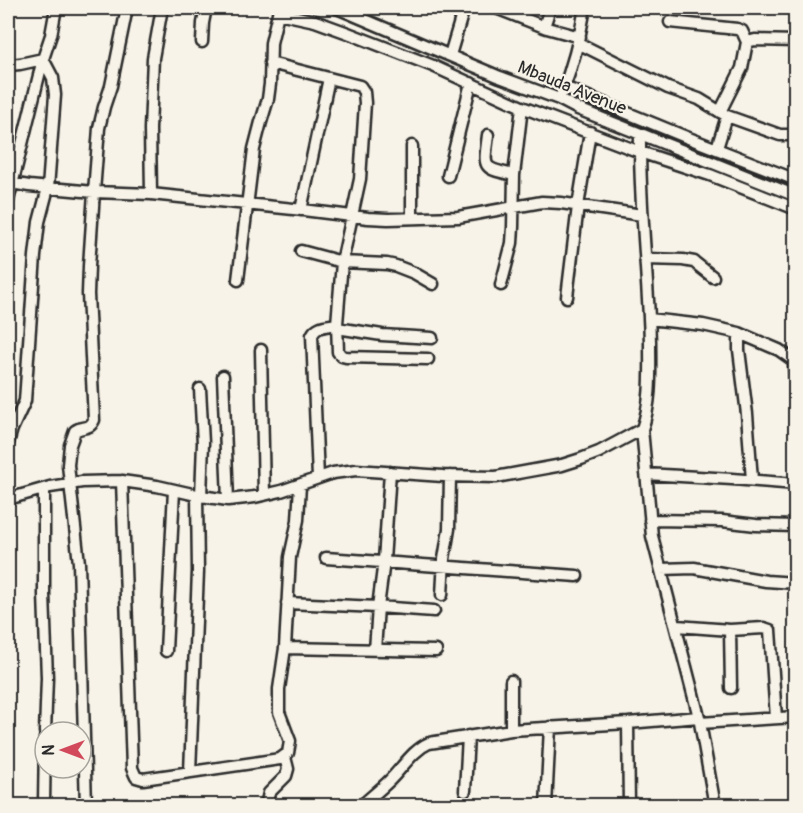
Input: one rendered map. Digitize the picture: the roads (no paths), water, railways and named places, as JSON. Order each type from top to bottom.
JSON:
[{"type":"street","points":[[8,201],[56,8]]},
{"type":"street","points":[[86,806],[79,562],[68,465],[72,435],[75,430],[91,425],[94,420],[88,294],[99,129],[111,86],[127,8]]},
{"type":"street","points":[[151,195],[150,129],[153,58],[162,8]]},
{"type":"street","points":[[202,42],[206,8]]},
{"type":"street","name":"Mbauda Avenue","points":[[337,8],[500,77],[795,196]]},
{"type":"street","points":[[450,55],[464,8]]},
{"type":"street","points":[[496,8],[579,40],[668,88],[699,99],[723,114],[780,135],[795,135]]},
{"type":"street","points":[[544,27],[550,8]]},
{"type":"street","points":[[559,99],[579,40],[585,8]]},
{"type":"street","points":[[238,280],[254,149],[270,92],[271,43],[279,10],[348,33],[433,66],[522,107],[640,152],[711,175],[795,209]]},
{"type":"street","points":[[670,22],[737,29],[742,31],[747,42],[742,68],[723,114],[717,148]]},
{"type":"street","points":[[747,42],[755,40],[795,41]]},
{"type":"street","points":[[8,65],[44,59]]},
{"type":"street","points":[[8,443],[25,401],[35,256],[39,222],[48,188],[55,95],[53,78],[44,59]]},
{"type":"street","points":[[270,63],[360,86],[364,92],[362,162],[342,262],[337,326],[338,352],[342,356],[428,359]]},
{"type":"street","points":[[301,210],[329,78]]},
{"type":"street","points":[[448,176],[471,83]]},
{"type":"street","points":[[564,87],[795,180]]},
{"type":"street","points":[[501,285],[512,243],[514,175],[522,107]]},
{"type":"street","points":[[567,297],[590,132]]},
{"type":"street","points":[[640,134],[651,383],[649,404],[642,429],[650,520],[694,698],[715,806]]},
{"type":"street","points":[[488,135],[485,157],[487,165],[491,170],[514,175]]},
{"type":"street","points":[[412,146],[412,218]]},
{"type":"street","points":[[11,183],[388,219],[458,217],[542,202],[642,215]]},
{"type":"street","points":[[301,251],[342,262],[396,266],[433,284]]},
{"type":"street","points":[[645,259],[694,262],[713,277]]},
{"type":"street","points":[[649,319],[703,325],[739,333],[780,350],[795,361],[795,413]]},
{"type":"street","points":[[318,478],[312,335],[314,330],[319,327],[337,326],[382,335],[432,338]]},
{"type":"street","points":[[739,333],[752,480]]},
{"type":"street","points":[[261,350],[264,495]]},
{"type":"street","points":[[224,376],[228,500]]},
{"type":"street","points":[[190,772],[199,496],[203,443],[200,389]]},
{"type":"street","points":[[8,499],[71,482],[122,481],[228,500],[264,495],[333,473],[356,470],[496,477],[562,465],[581,459],[642,429]]},
{"type":"street","points":[[375,650],[390,472]]},
{"type":"street","points":[[646,474],[795,484]]},
{"type":"street","points":[[442,595],[449,529],[450,476]]},
{"type":"street","points":[[122,481],[132,768],[136,777],[143,779],[280,759],[288,753],[290,741],[279,712],[279,689],[285,648],[290,557],[298,520],[300,484]]},
{"type":"street","points":[[44,489],[47,678],[45,720]]},
{"type":"street","points":[[166,651],[174,490]]},
{"type":"street","points":[[650,520],[722,521],[795,526]]},
{"type":"street","points":[[326,558],[577,576]]},
{"type":"street","points":[[661,569],[694,568],[766,581],[795,583]]},
{"type":"street","points":[[287,603],[434,611]]},
{"type":"street","points":[[676,626],[770,630],[776,718]]},
{"type":"street","points":[[729,630],[731,688]]},
{"type":"street","points":[[285,648],[436,651]]},
{"type":"street","points":[[511,681],[511,730]]},
{"type":"street","points":[[682,718],[694,698]]},
{"type":"street","points":[[361,806],[422,746],[429,743],[511,730],[550,727],[682,718],[699,720],[795,717]]},
{"type":"street","points":[[627,723],[629,806]]},
{"type":"street","points":[[546,806],[550,727]]},
{"type":"street","points":[[465,791],[468,736]]},
{"type":"street","points":[[266,806],[269,793],[286,776],[288,769],[285,756]]},
{"type":"street","points":[[44,780],[44,804]]}]
